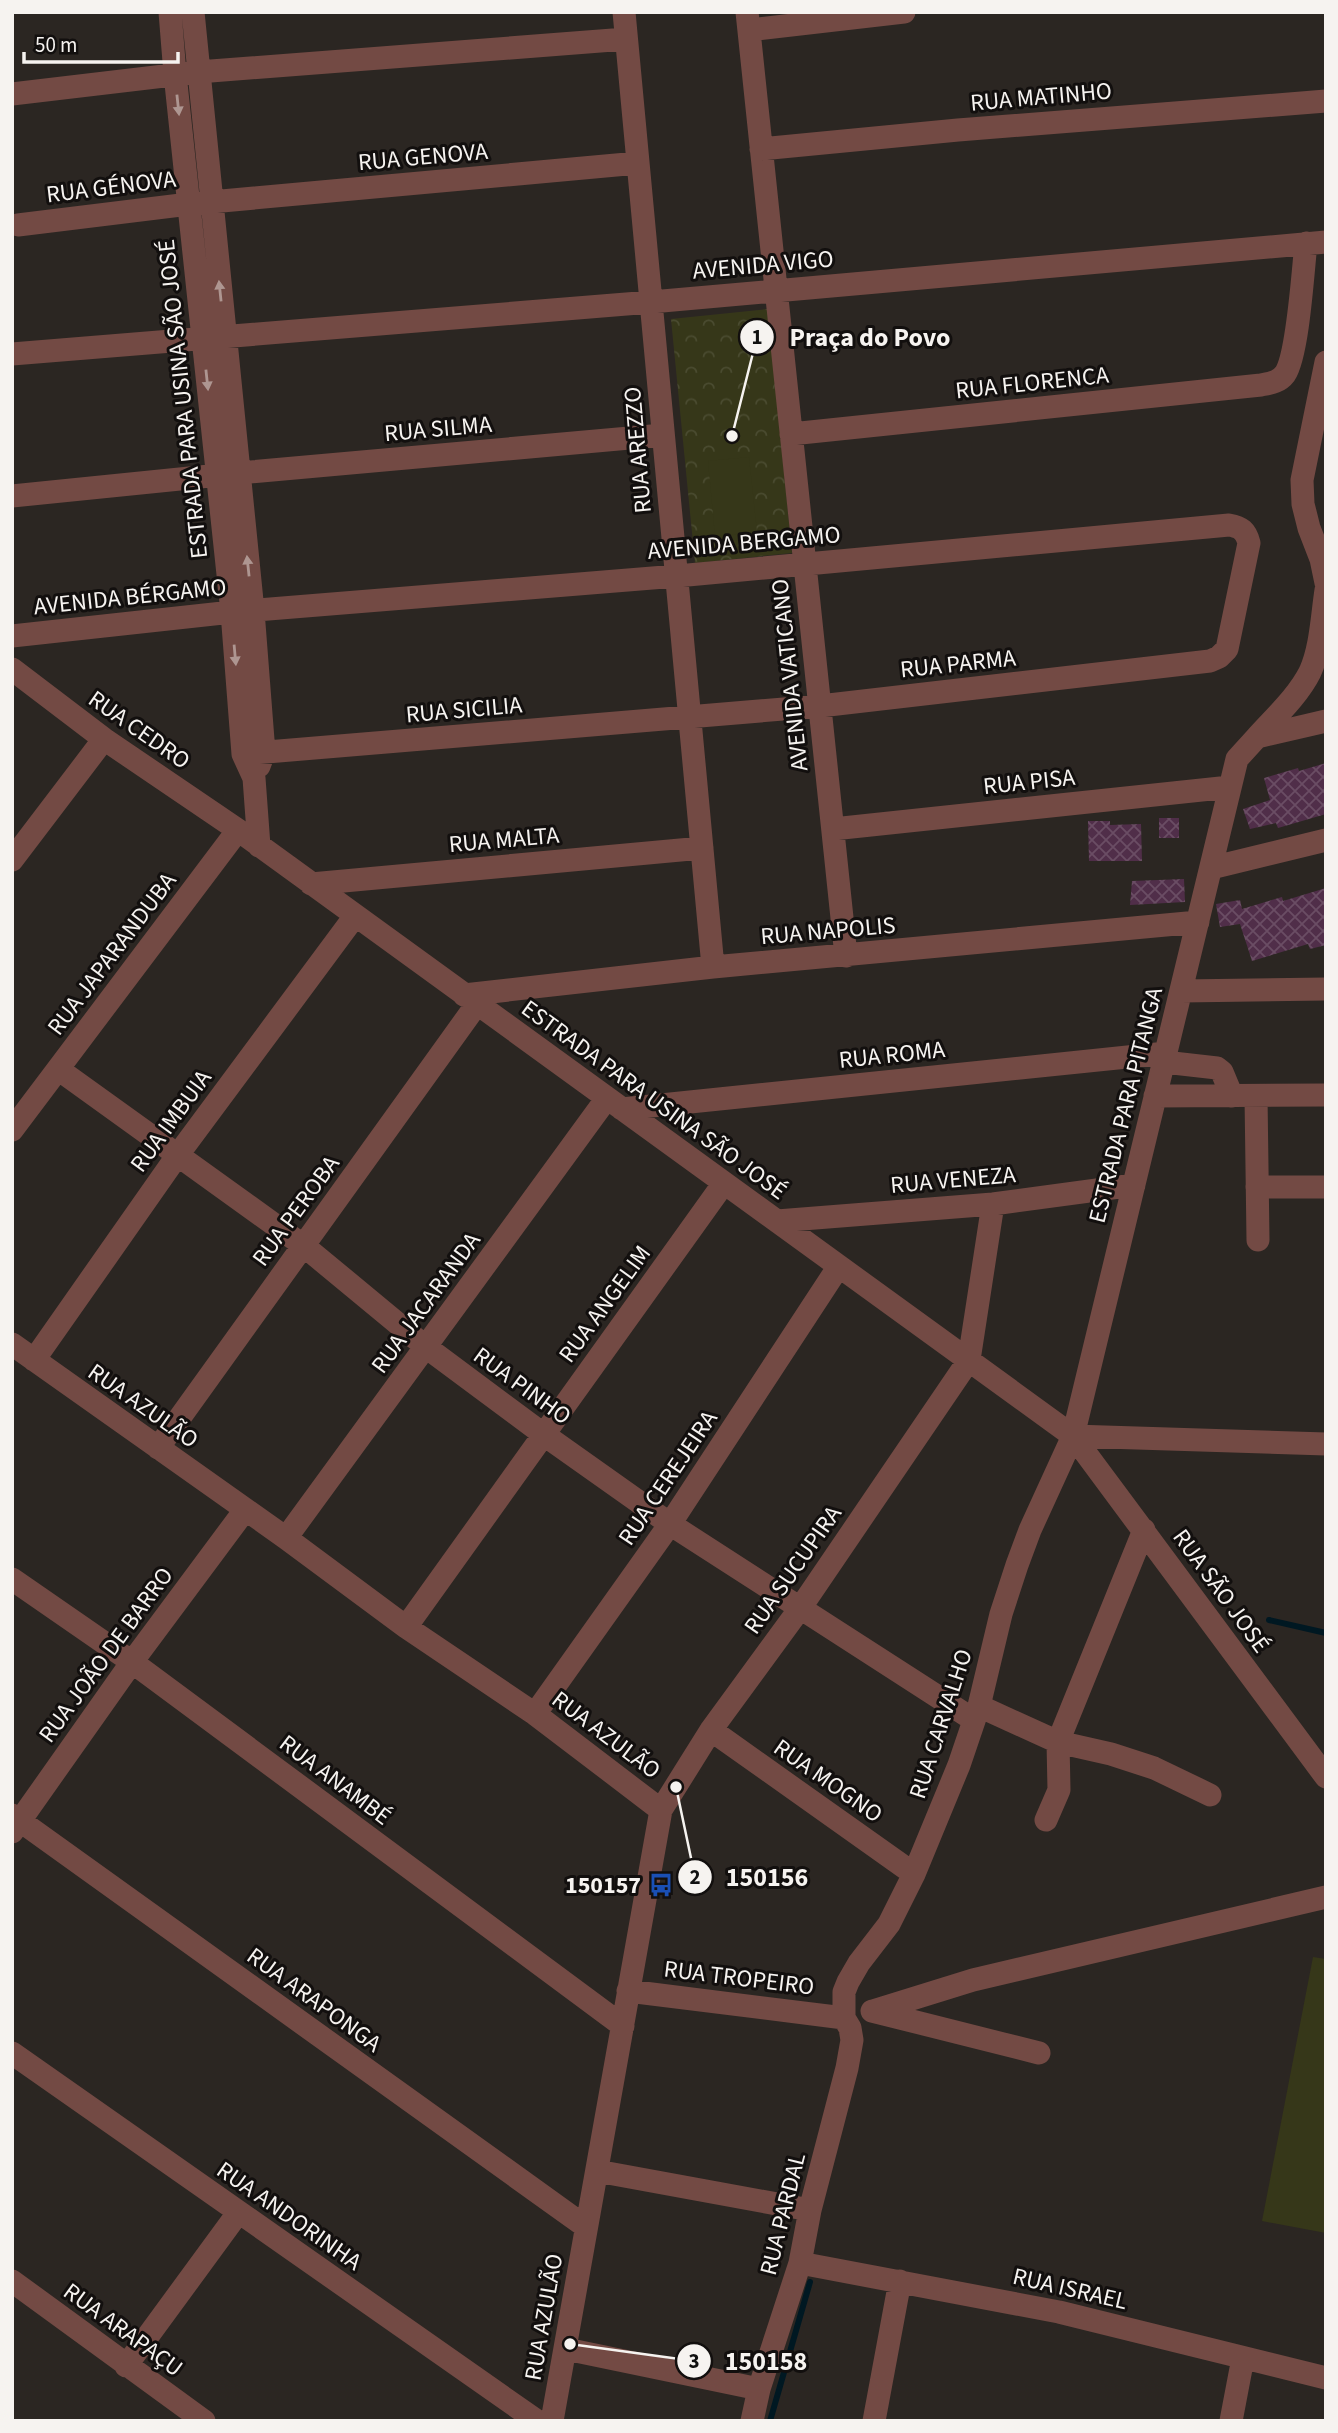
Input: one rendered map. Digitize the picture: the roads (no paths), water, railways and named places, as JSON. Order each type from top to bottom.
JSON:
[{"type":"street","name":"ESTRADA PARA USINA SÃO JOSÉ","points":[[170,12],[174,74],[200,203]]},
{"type":"street","name":"ESTRADA PARA USINA SÃO JOSÉ","points":[[193,12],[198,72],[200,203],[242,612],[259,846],[1073,1436]]},
{"type":"street","name":"RUA AREZZO","points":[[624,12],[713,967]]},
{"type":"street","points":[[748,21],[904,12]]},
{"type":"street","name":"AVENIDA VATICANO","points":[[748,21],[846,956]]},
{"type":"street","points":[[12,94],[174,74],[626,39]]},
{"type":"street","name":"RUA MATINHO","points":[[761,149],[958,130],[1326,101]]},
{"type":"street","name":"RUA GENOVA","points":[[200,203],[638,163]]},
{"type":"street","name":"RUA GÉNOVA","points":[[18,225],[200,203]]},
{"type":"street","name":"AVENIDA VIGO","points":[[12,354],[651,302],[1316,243],[1287,372],[1279,381]]},
{"type":"street","points":[[1326,362],[1302,480],[1303,504],[1326,583]]},
{"type":"street","name":"RUA FLORENCA","points":[[791,434],[1279,381]]},
{"type":"street","name":"RUA SILMA","points":[[12,496],[663,435]]},
{"type":"street","name":"AVENIDA BERGAMO","points":[[242,612],[677,576],[1229,525],[1240,527],[1247,534],[1249,543],[1227,649]]},
{"type":"street","name":"ESTRADA PARA PITANGA","points":[[1073,1436],[1237,759],[1287,704],[1309,673],[1316,654],[1326,590]]},
{"type":"street","name":"AVENIDA BÉRGAMO","points":[[12,636],[242,612]]},
{"type":"street","name":"RUA PARMA","points":[[690,718],[1200,663],[1219,657],[1227,649]]},
{"type":"street","name":"RUA CEDRO","points":[[12,669],[104,739],[238,830]]},
{"type":"street","name":"RUA SICILIA","points":[[254,754],[690,718]]},
{"type":"street","points":[[1257,737],[1326,720]]},
{"type":"street","points":[[12,860],[104,739]]},
{"type":"street","name":"RUA PISA","points":[[833,830],[1230,787]]},
{"type":"street","points":[[238,830],[259,846]]},
{"type":"street","name":"RUA JAPARANDUBA","points":[[12,1130],[238,830]]},
{"type":"street","points":[[1211,868],[1326,841]]},
{"type":"street","name":"RUA MALTA","points":[[311,884],[702,848]]},
{"type":"street","name":"RUA IMBUIA","points":[[34,1360],[177,1156],[355,916]]},
{"type":"street","name":"RUA NAPOLIS","points":[[470,999],[713,967],[1198,922]]},
{"type":"street","points":[[1285,989],[1326,979]]},
{"type":"street","points":[[1181,991],[1326,989]]},
{"type":"street","name":"RUA PEROBA","points":[[158,1448],[304,1246],[470,999]]},
{"type":"street","name":"RUA ROMA","points":[[615,1104],[1165,1057],[1217,1068],[1222,1072],[1233,1096]]},
{"type":"street","name":"RUA PINHO","points":[[58,1069],[304,1246],[426,1348],[543,1434],[670,1524],[801,1607],[977,1713],[1058,1742],[1111,1754],[1154,1768],[1210,1795]]},
{"type":"street","points":[[1155,1096],[1326,1095]]},
{"type":"street","points":[[1256,1096],[1258,1240]]},
{"type":"street","name":"RUA JACARANDA","points":[[286,1538],[426,1348],[615,1104]]},
{"type":"street","name":"RUA ANGELIM","points":[[406,1627],[724,1183]]},
{"type":"street","name":"RUA VENEZA","points":[[777,1222],[993,1204],[1134,1185]]},
{"type":"street","points":[[1257,1187],[1326,1187]]},
{"type":"street","points":[[969,1360],[993,1204]]},
{"type":"street","name":"RUA CEREJEIRA","points":[[535,1714],[670,1524],[839,1266]]},
{"type":"street","name":"RUA AZULÃO","points":[[12,1344],[286,1538],[406,1627],[535,1714],[661,1810],[552,2421]]},
{"type":"street","name":"RUA SUCUPIRA","points":[[661,1810],[711,1730],[801,1607],[969,1360]]},
{"type":"street","points":[[1073,1436],[1326,1444]]},
{"type":"street","name":"RUA SÃO JOSÉ","points":[[1073,1436],[1326,1777]]},
{"type":"street","name":"RUA CARVALHO","points":[[847,2023],[844,1992],[859,1963],[889,1924],[914,1874],[960,1765],[1017,1565],[1073,1436]]},
{"type":"street","name":"RUA JOÃO DE BARRO","points":[[15,1823],[245,1510]]},
{"type":"street","points":[[1046,1820],[1059,1790],[1058,1742],[1144,1530]]},
{"type":"street","name":"RUA ANAMBÉ","points":[[12,1579],[132,1662],[623,2026]]},
{"type":"street","name":"RUA MOGNO","points":[[711,1730],[914,1874]]},
{"type":"street","name":"RUA ARAPONGA","points":[[15,1823],[586,2227]]},
{"type":"street","points":[[847,2023],[873,2011],[973,1980],[1326,1897]]},
{"type":"street","name":"RUA TROPEIRO","points":[[628,1991],[847,2023]]},
{"type":"street","points":[[873,2011],[1039,2053]]},
{"type":"street","name":"RUA PARDAL","points":[[752,2421],[759,2389],[800,2263],[810,2210],[847,2068],[852,2040],[847,2023]]},
{"type":"street","name":"RUA ANDORINHA","points":[[12,2053],[537,2421]]},
{"type":"street","points":[[597,2171],[810,2210]]},
{"type":"street","points":[[126,2365],[238,2213]]},
{"type":"street","name":"RUA ISRAEL","points":[[800,2263],[1059,2312],[1326,2378]]},
{"type":"street","name":"RUA ARAPAÇU","points":[[12,2281],[204,2421]]},
{"type":"street","points":[[874,2421],[900,2281]]},
{"type":"street","points":[[566,2349],[759,2389]]},
{"type":"street","points":[[1231,2421],[1243,2358]]},
{"type":"waterway","points":[[1269,1620],[1326,1633]]},
{"type":"waterway","points":[[770,2421],[810,2282]]},
{"type":"place","name":"Praça do Povo","points":[[732,436]]},
{"type":"place","name":"150156","points":[[676,1787]]},
{"type":"place","name":"150157","points":[[661,1885]]},
{"type":"place","name":"150158","points":[[570,2344]]}]
